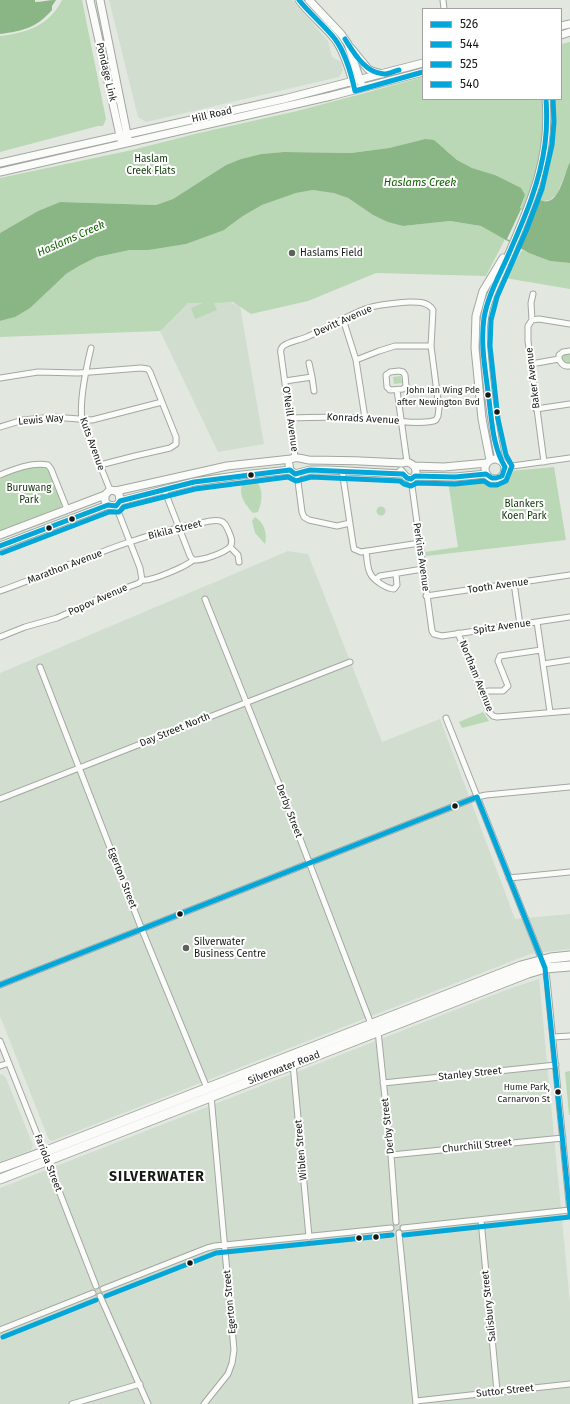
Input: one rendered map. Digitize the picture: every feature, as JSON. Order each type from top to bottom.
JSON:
[{"type":"highway","name":"Silverwater Road","points":[[0,1179],[46,1157],[209,1092],[371,1024],[515,968],[543,964],[570,956]]},
{"type":"highway","name":"Silverwater Road","points":[[209,1092],[293,1064],[528,973],[543,964],[570,966]]},
{"type":"highway","name":"Silverwater Road","points":[[0,1168],[46,1157]]},
{"type":"street","name":"Pondage Link","points":[[90,0],[124,135]]},
{"type":"street","name":"Pondage Link","points":[[100,0],[125,143]]},
{"type":"street","points":[[299,0],[334,38],[357,81],[363,88]]},
{"type":"street","points":[[309,0],[341,34],[368,68],[384,74]]},
{"type":"street","points":[[348,44],[357,81],[355,90]]},
{"type":"street","name":"Hill Road","points":[[0,163],[284,99],[422,64]]},
{"type":"street","name":"Hill Road","points":[[0,172],[355,90],[422,72]]},
{"type":"street","points":[[505,467],[499,460],[492,427],[483,352],[483,326],[488,302],[528,210],[537,184],[544,153],[546,100]]},
{"type":"street","points":[[486,474],[485,469],[488,462],[474,341],[476,316],[483,291],[513,243]]},
{"type":"street","name":"Baker Avenue","points":[[533,294],[531,303],[532,320],[528,326],[528,332],[536,409],[544,462]]},
{"type":"street","name":"Devitt Avenue","points":[[282,348],[285,345],[312,335],[342,319],[366,309],[387,304],[420,302],[430,306],[432,310],[432,346]]},
{"type":"street","points":[[342,319],[356,360],[365,418]]},
{"type":"street","points":[[532,320],[539,319],[570,324]]},
{"type":"street","points":[[356,360],[395,346],[432,346]]},
{"type":"street","name":"Konrads Avenue","points":[[290,418],[365,418],[431,422],[436,420],[439,408],[432,346]]},
{"type":"street","name":"Kuts Avenue","points":[[91,348],[86,372],[81,413],[82,420],[110,492]]},
{"type":"street","name":"O'Neill Avenue","points":[[282,348],[280,354],[296,458]]},
{"type":"street","points":[[570,351],[563,352],[559,355],[559,359],[562,364],[570,366]]},
{"type":"street","points":[[531,364],[559,359]]},
{"type":"street","points":[[309,363],[314,391]]},
{"type":"street","points":[[0,378],[38,372],[86,372],[141,368],[148,369],[176,437],[176,444],[174,446],[100,466]]},
{"type":"street","points":[[399,371],[404,374],[406,386],[403,389],[398,390],[392,391],[388,388],[386,378],[389,373],[399,371]]},
{"type":"street","name":"O'Neill Avenue","points":[[285,381],[312,377]]},
{"type":"street","points":[[398,390],[405,463],[400,469],[407,478],[452,477],[486,474],[491,478],[500,478],[504,473],[505,467]]},
{"type":"street","name":"Lewis Way","points":[[0,427],[23,420],[45,418],[63,417],[92,420],[162,402]]},
{"type":"street","points":[[536,409],[570,404]]},
{"type":"street","points":[[0,535],[110,492],[227,466],[296,458],[357,460],[405,463],[414,466],[444,467],[488,462],[493,459],[499,460]]},
{"type":"street","points":[[290,470],[289,464],[296,458]]},
{"type":"street","points":[[296,458],[304,466],[300,472],[302,512],[304,517],[309,520],[334,526],[350,524]]},
{"type":"street","points":[[505,467],[570,458]]},
{"type":"street","points":[[0,476],[38,464],[48,465],[67,509]]},
{"type":"street","points":[[413,478],[416,471],[414,466]]},
{"type":"street","points":[[0,546],[115,504],[164,489],[194,482],[290,470],[293,473],[342,470],[403,474]]},
{"type":"street","points":[[342,470],[354,549],[366,551],[420,543]]},
{"type":"street","name":"Perkins Avenue","points":[[413,478],[426,596],[432,631],[434,634]]},
{"type":"street","points":[[164,489],[190,556],[193,560]]},
{"type":"street","points":[[110,492],[105,501],[115,504]]},
{"type":"street","points":[[110,492],[119,494],[115,504],[140,568],[142,580]]},
{"type":"street","name":"Bikila Street","points":[[130,542],[179,528],[214,521],[222,521],[226,526],[232,541],[230,547]]},
{"type":"street","name":"Marathon Avenue","points":[[0,591],[130,542]]},
{"type":"street","points":[[230,547],[238,555],[239,562]]},
{"type":"street","name":"Popov Avenue","points":[[0,637],[25,627],[56,618],[102,596],[139,583],[142,580],[150,580],[181,568],[193,560],[209,557],[230,547]]},
{"type":"street","points":[[366,551],[369,572],[390,589],[394,589],[397,585],[396,574]]},
{"type":"street","points":[[376,579],[380,576],[423,569]]},
{"type":"street","name":"Tooth Avenue","points":[[426,596],[570,575]]},
{"type":"street","points":[[514,583],[520,625]]},
{"type":"street","name":"Derby Street","points":[[205,599],[310,864],[371,1024]]},
{"type":"street","name":"Spitz Avenue","points":[[434,634],[442,636],[570,618]]},
{"type":"street","points":[[537,622],[550,712],[570,711]]},
{"type":"street","name":"Northam Avenue","points":[[458,633],[489,712],[494,717],[550,712]]},
{"type":"street","points":[[482,693],[503,690],[508,686],[498,661],[500,656],[541,650]]},
{"type":"street","points":[[543,664],[570,660]]},
{"type":"street","name":"Day Street North","points":[[0,799],[350,662]]},
{"type":"street","name":"Egerton Street","points":[[40,667],[142,929],[209,1092],[234,1350],[228,1374],[204,1404]]},
{"type":"street","points":[[403,1228],[570,1212],[547,980],[543,964],[446,718]]},
{"type":"street","points":[[0,985],[477,797],[570,787]]},
{"type":"street","points":[[509,878],[570,872]]},
{"type":"street","name":"Derby Street","points":[[378,1031],[391,1155],[396,1222]]},
{"type":"street","points":[[553,1038],[570,1036]]},
{"type":"street","name":"Fariola Street","points":[[0,1041],[96,1286]]},
{"type":"street","points":[[0,1066],[8,1063]]},
{"type":"street","name":"Wiblen Street","points":[[293,1064],[309,1237]]},
{"type":"street","name":"Stanley Street","points":[[384,1083],[556,1065]]},
{"type":"street","name":"Churchill Street","points":[[391,1155],[563,1138]]},
{"type":"street","name":"Salisbury Street","points":[[481,1220],[497,1391]]},
{"type":"street","points":[[0,1330],[93,1293],[96,1286],[99,1285],[103,1288],[207,1248],[391,1228],[396,1222],[401,1223],[403,1228]]},
{"type":"street","points":[[391,1228],[394,1233],[399,1234]]},
{"type":"street","points":[[403,1228],[399,1234],[416,1402]]},
{"type":"street","points":[[100,1296],[104,1292],[103,1288]]},
{"type":"street","points":[[93,1293],[100,1296],[148,1404]]},
{"type":"street","points":[[72,1404],[140,1384]]},
{"type":"street","name":"Suttor Street","points":[[416,1402],[497,1391],[570,1384]]},
{"type":"shaded area","points":[[109,0],[292,0],[328,41],[332,57],[341,62],[343,70],[339,77],[146,122],[138,117]]},
{"type":"shaded area","points":[[219,298],[240,306],[264,444],[218,452],[160,331],[180,307],[196,300]]},
{"type":"shaded area","points":[[288,551],[308,554],[382,742],[440,719],[515,919],[570,914],[570,949],[530,954],[52,1141],[49,1140],[0,1016],[0,673]]},
{"type":"shaded area","points":[[539,979],[570,1303],[570,1404],[0,1404],[0,1188],[506,990]]},
{"type":"shaded area","points":[[2,1074],[6,1078],[33,1145],[31,1150],[0,1162],[0,1075]]},
{"type":"green space","points":[[62,0],[82,0],[106,119],[103,126],[98,126],[0,152],[0,36],[19,33],[36,27],[44,22],[57,9]]},
{"type":"green space","name":"Haslam Creek Flats","points":[[570,42],[570,162],[557,194],[550,200],[543,201],[534,215],[520,209],[525,195],[495,175],[472,168],[457,160],[447,151],[425,139],[389,148],[351,153],[284,152],[261,154],[241,159],[226,165],[173,199],[156,205],[60,202],[38,211],[0,233],[0,178],[132,150],[297,111],[422,77],[422,100],[562,100],[562,44]]},
{"type":"green space","points":[[313,190],[334,192],[348,198],[373,215],[403,226],[450,221],[481,226],[505,239],[486,276],[376,273],[308,301],[251,314],[233,302],[214,303],[217,310],[195,319],[191,308],[203,303],[188,303],[160,331],[0,337],[0,321],[15,317],[66,274],[97,257],[130,250],[149,250],[185,244],[227,228],[243,216],[262,205],[296,193]]},
{"type":"green space","points":[[522,250],[550,261],[570,263],[570,289],[505,278]]},
{"type":"green space","points":[[570,353],[570,363],[563,363],[560,356],[562,354]]},
{"type":"green space","points":[[401,376],[402,383],[394,384],[393,377]]},
{"type":"green space","name":"Buruwang Park","points":[[38,466],[48,467],[63,503],[61,507],[0,532],[0,479],[20,470]]},
{"type":"green space","name":"Blankers Koen Park","points":[[554,467],[566,540],[426,556],[425,552],[458,547],[448,481],[483,478],[497,484],[504,479],[510,471]]},
{"type":"green space","points":[[245,479],[256,481],[261,490],[262,495],[258,512],[253,513],[242,497],[241,488]]},
{"type":"green space","points":[[381,506],[386,511],[381,516],[376,511]]},
{"type":"green space","points":[[255,517],[263,525],[266,537],[265,544],[255,533],[252,521]]},
{"type":"green space","points":[[483,712],[489,721],[462,728],[459,722]]},
{"type":"green space","points":[[570,1071],[570,1115],[569,1115],[565,1072]]},
{"type":"water","points":[[0,0],[35,0],[35,2],[56,0],[52,6],[52,10],[35,25],[16,32],[0,34]]},
{"type":"water","name":"Haslams Creek","points":[[425,139],[434,140],[457,160],[472,168],[495,175],[521,188],[525,195],[520,208],[534,215],[540,200],[546,201],[552,199],[556,195],[570,162],[570,263],[550,261],[529,253],[481,226],[450,221],[403,226],[388,222],[373,215],[348,198],[334,193],[313,190],[296,193],[262,205],[243,216],[224,230],[186,244],[149,250],[130,250],[97,257],[66,274],[30,308],[15,317],[0,321],[0,233],[38,211],[60,202],[156,205],[173,199],[226,165],[241,159],[261,154],[284,152],[351,153],[389,148]]},
{"type":"pier","points":[[521,209],[533,214],[518,245],[507,239]]},
{"type":"transit line","name":"526","points":[[299,0],[331,34],[339,45],[348,64],[355,91],[422,72]]},
{"type":"transit line","name":"526","points":[[345,39],[361,61],[371,70],[384,74],[399,70]]},
{"type":"transit line","name":"526","points":[[0,546],[108,505],[116,506],[120,501],[194,482],[290,470],[295,474],[310,470],[403,474],[407,478],[411,479],[415,476],[455,477],[486,474],[492,478],[502,476],[505,467],[495,443],[485,369],[483,349],[484,318],[492,292],[521,225],[540,172],[547,122],[546,100]]},
{"type":"transit line","name":"525","points":[[2,553],[109,512],[119,512],[124,507],[195,489],[288,477],[296,481],[311,477],[400,481],[411,486],[417,483],[455,484],[484,481],[490,485],[497,485],[506,481],[512,466],[506,455],[498,419],[490,346],[491,320],[497,297],[526,231],[542,189],[552,145],[554,122],[553,100]]},
{"type":"transit line","name":"544","points":[[477,797],[545,968],[570,1213]]},
{"type":"transit line","name":"544","points":[[0,985],[477,797]]},
{"type":"transit line","name":"540","points":[[404,1235],[570,1217]]},
{"type":"transit line","name":"540","points":[[106,1296],[216,1253],[392,1235]]},
{"type":"transit line","name":"540","points":[[3,1337],[96,1300]]},
{"type":"place","name":"Haslams Field","points":[[292,253]]},
{"type":"place","name":"John Ian Wing Pde after Newington Bvd","points":[[488,395]]},
{"type":"place","name":"Silverwater Business Centre","points":[[186,948]]},
{"type":"place","name":"Hume Park, Carnarvon St","points":[[558,1092]]},
{"type":"district","name":"SILVERWATER","points":[[157,1177]]}]
